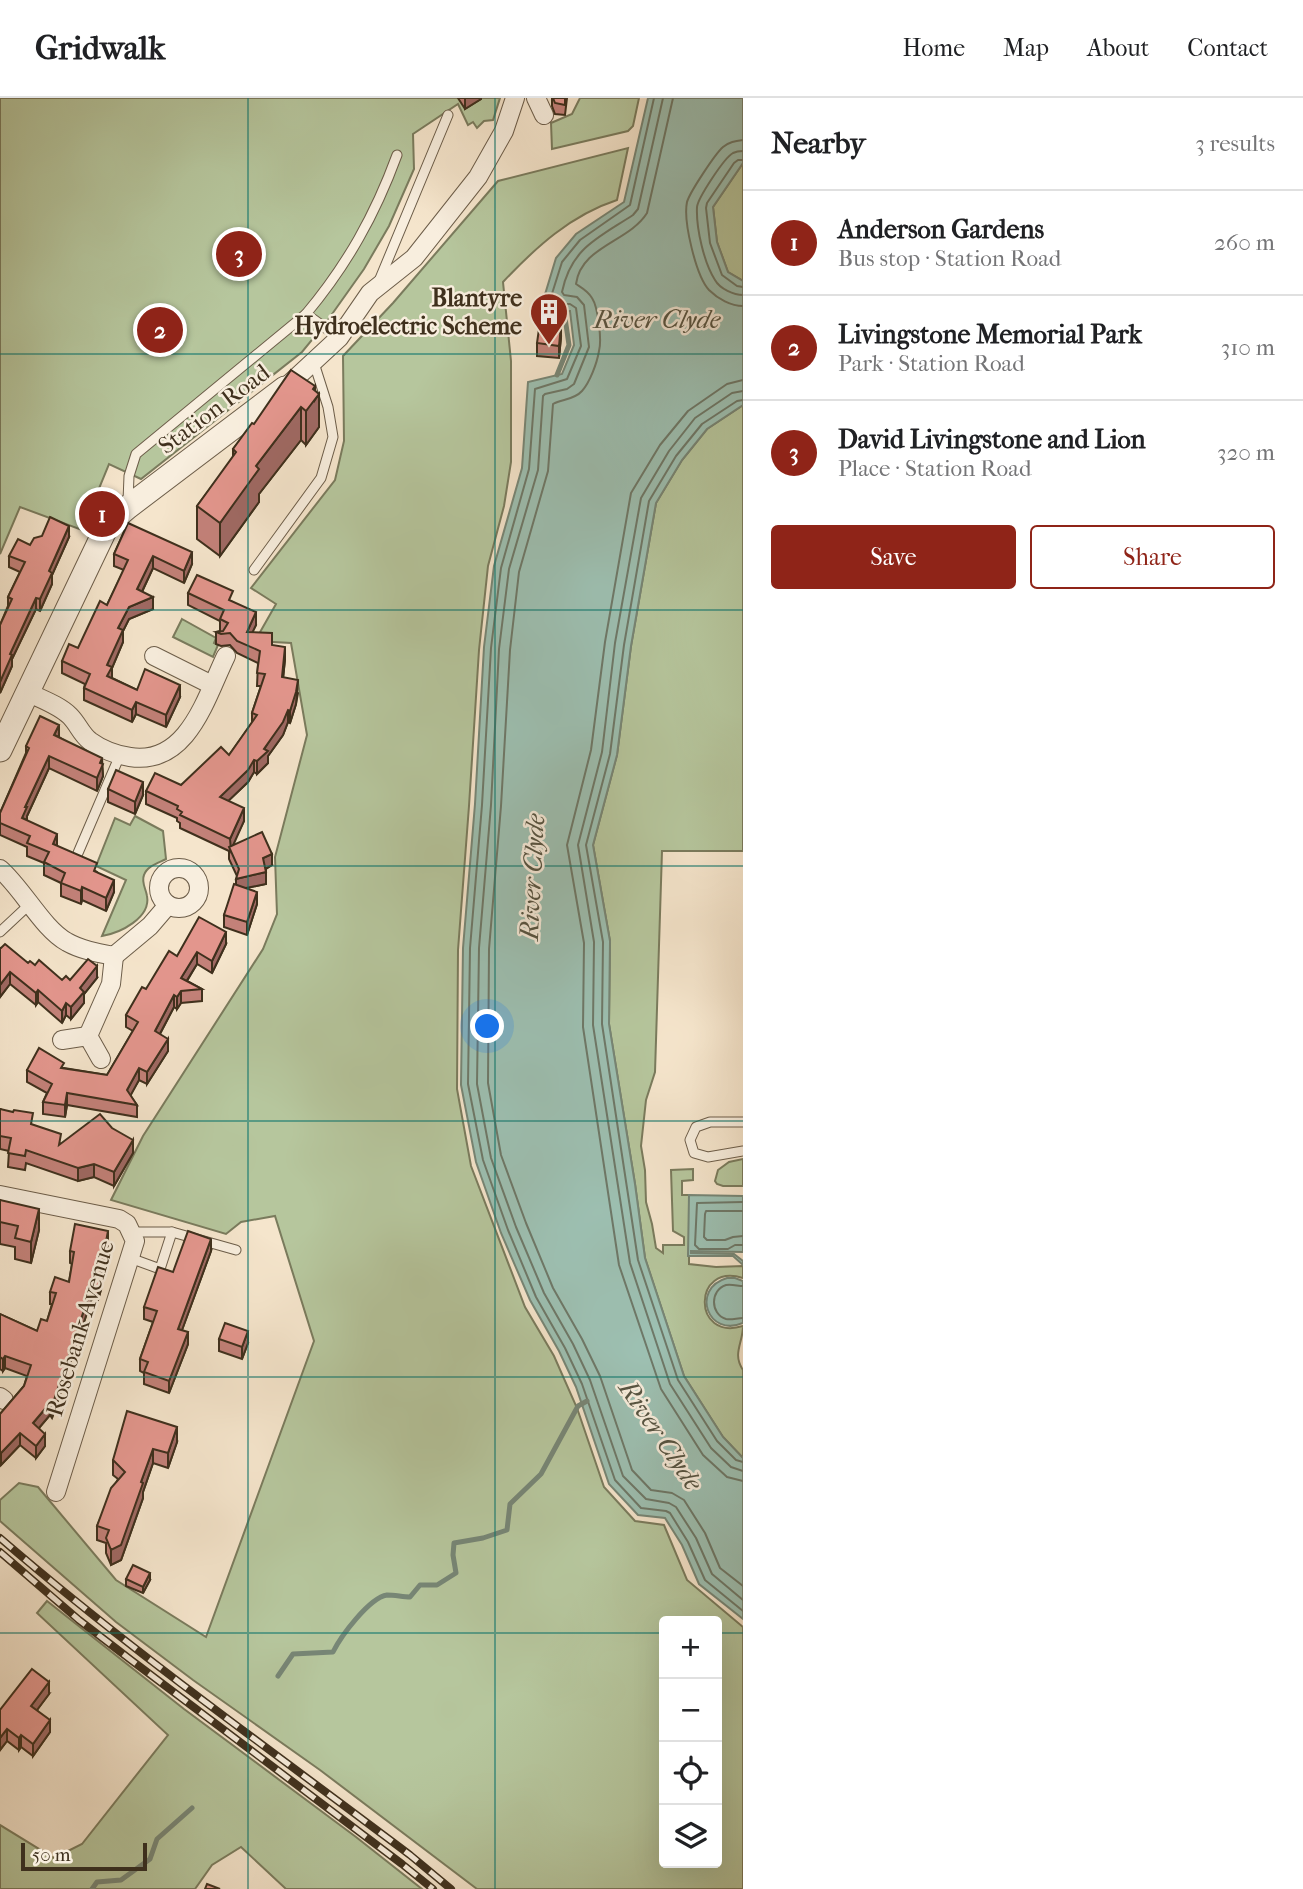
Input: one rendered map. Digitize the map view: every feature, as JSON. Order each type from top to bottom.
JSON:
[{"type":"street","name":"Station Road","points":[[0,750],[108,524],[314,363],[338,337],[370,293],[414,258],[478,177],[504,131],[515,98]]},
{"type":"street","points":[[536,98],[544,115]]},
{"type":"street","points":[[154,656],[212,685]]},
{"type":"street","points":[[27,692],[70,716],[81,733],[91,742],[120,755],[138,758],[155,756],[182,740],[192,727],[226,656]]},
{"type":"street","points":[[0,869],[12,879],[59,937],[69,944],[89,951],[114,956]]},
{"type":"street","points":[[88,1037],[111,984],[114,956],[150,926],[168,905]]},
{"type":"street","points":[[62,1040],[88,1037]]},
{"type":"street","points":[[88,1037],[101,1059]]},
{"type":"street","name":"Rosebank Avenue","points":[[0,1195],[119,1219],[127,1224],[135,1241],[56,1492]]},
{"type":"lane","points":[[377,288],[448,115]]},
{"type":"lane","points":[[128,507],[130,476],[136,454],[306,314],[333,282],[375,210],[397,155]]},
{"type":"lane","points":[[306,314],[338,337]]},
{"type":"lane","points":[[254,570],[321,478],[332,437],[328,407],[314,363]]},
{"type":"lane","points":[[78,853],[120,755]]},
{"type":"lane","points":[[0,932],[31,903]]},
{"type":"lane","points":[[743,1122],[710,1122],[696,1126],[690,1140],[694,1153],[708,1157],[743,1151]]},
{"type":"lane","points":[[132,1231],[172,1232],[236,1250]]},
{"type":"lane","points":[[130,1258],[160,1269],[172,1232]]},
{"type":"shaded area","points":[[0,98],[500,98],[493,120],[484,121],[477,128],[473,122],[468,125],[458,104],[413,134],[414,169],[389,226],[364,269],[302,352],[141,479],[109,464],[82,530],[20,507],[0,554]]},
{"type":"shaded area","points":[[580,98],[639,98],[633,126],[628,131],[552,149],[551,123],[572,114]]},
{"type":"shaded area","points":[[628,148],[617,200],[569,223],[503,282],[511,361],[511,462],[504,506],[488,566],[479,650],[458,950],[457,1089],[471,1166],[525,1307],[554,1356],[577,1408],[604,1487],[635,1521],[664,1525],[687,1580],[743,1627],[743,1889],[477,1889],[320,1770],[116,1622],[0,1521],[0,1500],[19,1483],[38,1487],[116,1580],[206,1637],[314,1341],[275,1216],[241,1222],[226,1234],[111,1200],[143,1136],[263,949],[277,914],[275,857],[307,735],[291,643],[255,641],[276,604],[251,588],[335,480],[344,441],[343,356],[393,303],[498,181]]},
{"type":"shaded area","points":[[743,163],[743,281],[728,272],[717,242],[713,207]]},
{"type":"shaded area","points":[[743,405],[743,851],[662,851],[655,1072],[646,1100],[641,1146],[646,1202],[656,1248],[663,1253],[663,1245],[684,1245],[684,1237],[673,1231],[671,1170],[693,1169],[693,1180],[682,1181],[682,1195],[689,1195],[689,1264],[743,1266],[743,1278],[726,1276],[714,1281],[707,1290],[705,1302],[707,1314],[714,1323],[726,1328],[743,1326],[738,1359],[743,1370],[743,1458],[723,1437],[684,1376],[645,1258],[609,1024],[610,941],[593,845],[617,755],[631,646],[656,503],[682,460],[707,429]]},
{"type":"shaded area","points":[[182,619],[216,638],[214,643],[218,645],[213,657],[173,637]]},
{"type":"shaded area","points":[[135,816],[163,831],[166,859],[145,872],[143,880],[147,904],[139,918],[117,932],[102,936],[126,880],[96,866],[115,818],[130,825]]},
{"type":"shaded area","points":[[743,1159],[743,1186],[717,1184],[715,1181],[718,1170],[729,1162]]},
{"type":"shaded area","points":[[47,1601],[184,1709],[422,1889],[286,1889],[241,1847],[212,1865],[195,1889],[0,1889],[0,1825],[54,1858],[82,1844],[168,1735],[37,1613]]},
{"type":"water","name":"River Clyde","points":[[648,98],[743,98],[743,163],[713,207],[717,242],[728,272],[743,281],[743,405],[707,429],[682,460],[656,503],[631,646],[617,755],[593,845],[610,941],[609,1024],[645,1258],[684,1376],[723,1437],[743,1458],[743,1619],[699,1584],[682,1545],[665,1518],[638,1515],[609,1484],[576,1387],[530,1300],[501,1233],[476,1162],[461,1085],[463,948],[484,647],[494,566],[522,468],[528,382],[562,374],[574,345],[570,311],[540,311],[556,258],[576,234],[624,202]]},
{"type":"water","points":[[689,1195],[743,1196],[743,1252],[691,1253],[734,1254],[743,1261],[743,1265],[733,1256],[688,1256]]},
{"type":"water","points":[[727,1278],[743,1281],[743,1323],[731,1326],[721,1324],[713,1318],[707,1301],[709,1292]]},
{"type":"building","points":[[553,98],[565,98],[565,105],[555,103]]},
{"type":"building","points":[[540,322],[561,325],[559,346],[537,343]]},
{"type":"building","points":[[291,370],[315,386],[313,389],[319,394],[306,411],[301,407],[256,466],[259,469],[220,523],[197,506],[236,452],[233,449],[252,423],[254,424]]},
{"type":"building","points":[[50,517],[69,526],[49,571],[52,573],[40,599],[36,598],[0,682],[0,625],[12,599],[8,597],[25,562],[9,556],[18,539],[30,545],[34,538],[42,536]]},
{"type":"building","points":[[128,523],[192,552],[184,571],[153,556],[137,589],[153,597],[129,607],[118,628],[123,630],[107,665],[112,667],[107,676],[137,690],[145,669],[180,685],[166,715],[136,702],[132,710],[84,688],[90,674],[62,661],[69,644],[78,648],[100,601],[107,605],[128,560],[114,554]]},
{"type":"building","points":[[197,575],[233,591],[229,600],[256,612],[247,632],[272,633],[272,645],[285,647],[282,677],[298,680],[290,711],[288,710],[264,749],[268,751],[257,761],[254,760],[248,770],[220,797],[244,808],[230,839],[180,815],[182,812],[177,809],[178,806],[146,791],[155,773],[181,785],[221,747],[229,755],[257,715],[252,713],[265,674],[257,673],[260,651],[237,641],[230,633],[216,632],[223,631],[228,623],[220,619],[224,610],[188,593]]},
{"type":"building","points":[[40,716],[59,725],[54,735],[102,758],[100,763],[103,764],[97,778],[49,756],[22,818],[57,834],[53,844],[97,863],[94,871],[114,880],[106,898],[82,887],[81,891],[61,883],[65,873],[44,862],[49,852],[27,843],[30,836],[0,823],[0,813]]},
{"type":"building","points":[[116,770],[143,782],[135,802],[108,789]]},
{"type":"building","points":[[262,832],[272,854],[263,858],[266,872],[236,879],[239,869],[229,847]]},
{"type":"building","points":[[234,884],[257,892],[247,922],[224,915]]},
{"type":"building","points":[[199,917],[226,932],[212,961],[197,952],[181,978],[202,989],[181,991],[177,997],[174,995],[155,1031],[168,1039],[147,1072],[139,1068],[127,1090],[137,1105],[67,1093],[65,1105],[43,1102],[52,1084],[27,1070],[39,1048],[64,1063],[61,1068],[107,1075],[138,1022],[126,1015],[142,987],[146,989],[169,951],[177,956]]},
{"type":"building","points":[[5,944],[28,963],[30,961],[35,965],[39,960],[62,980],[66,976],[70,980],[88,959],[97,966],[80,988],[84,992],[71,1007],[66,1003],[62,1011],[38,990],[36,993],[10,972],[0,985],[0,948]]},
{"type":"building","points":[[0,1109],[33,1113],[31,1124],[61,1134],[59,1145],[100,1114],[112,1128],[133,1140],[114,1172],[94,1164],[78,1168],[26,1150],[25,1156],[8,1153],[11,1138],[0,1136]]},
{"type":"building","points":[[0,1200],[39,1209],[31,1242],[15,1238],[18,1226],[0,1222]]},
{"type":"building","points":[[75,1224],[108,1231],[98,1288],[92,1286],[52,1406],[50,1403],[33,1423],[45,1434],[36,1446],[20,1433],[1,1453],[0,1414],[24,1386],[31,1365],[5,1356],[3,1359],[0,1357],[0,1314],[37,1331],[41,1319],[47,1321],[56,1293],[50,1292],[55,1277],[69,1282],[74,1252],[70,1251]]},
{"type":"building","points":[[188,1231],[211,1239],[178,1329],[188,1332],[169,1381],[144,1372],[148,1362],[140,1359],[157,1311],[144,1307],[158,1267],[173,1272]]},
{"type":"building","points":[[225,1323],[248,1331],[242,1347],[219,1339]]},
{"type":"building","points":[[127,1411],[177,1427],[168,1453],[153,1449],[121,1545],[111,1550],[106,1538],[109,1530],[97,1526],[111,1488],[125,1472],[113,1460]]},
{"type":"building","points":[[133,1565],[150,1573],[143,1587],[126,1579]]},
{"type":"building","points":[[32,1669],[49,1682],[31,1706],[50,1720],[33,1744],[7,1729],[0,1738],[0,1710]]},
{"type":"building","points":[[207,1884],[220,1889],[205,1889]]},
{"type":"waterway","points":[[557,375],[569,345],[564,311]]},
{"type":"waterway","points":[[278,1676],[293,1654],[333,1652],[356,1619],[380,1598],[387,1595],[410,1597],[420,1585],[437,1585],[456,1573],[454,1543],[507,1530],[510,1504],[541,1474],[578,1406],[587,1401]]},
{"type":"waterway","points":[[92,1889],[97,1882],[121,1880],[150,1859],[157,1839],[192,1808]]},
{"type":"railway","points":[[0,1538],[151,1661],[410,1855],[451,1889]]},
{"type":"railway","points":[[0,1552],[79,1620],[433,1889]]},
{"type":"place","name":"David Livingstone and Lion","points":[[239,254]]},
{"type":"place","name":"Livingstone Memorial Park","points":[[160,330]]},
{"type":"place","name":"Blantyre Hydroelectric Scheme","points":[[549,346]]},
{"type":"place","name":"Anderson Gardens","points":[[102,514]]}]
